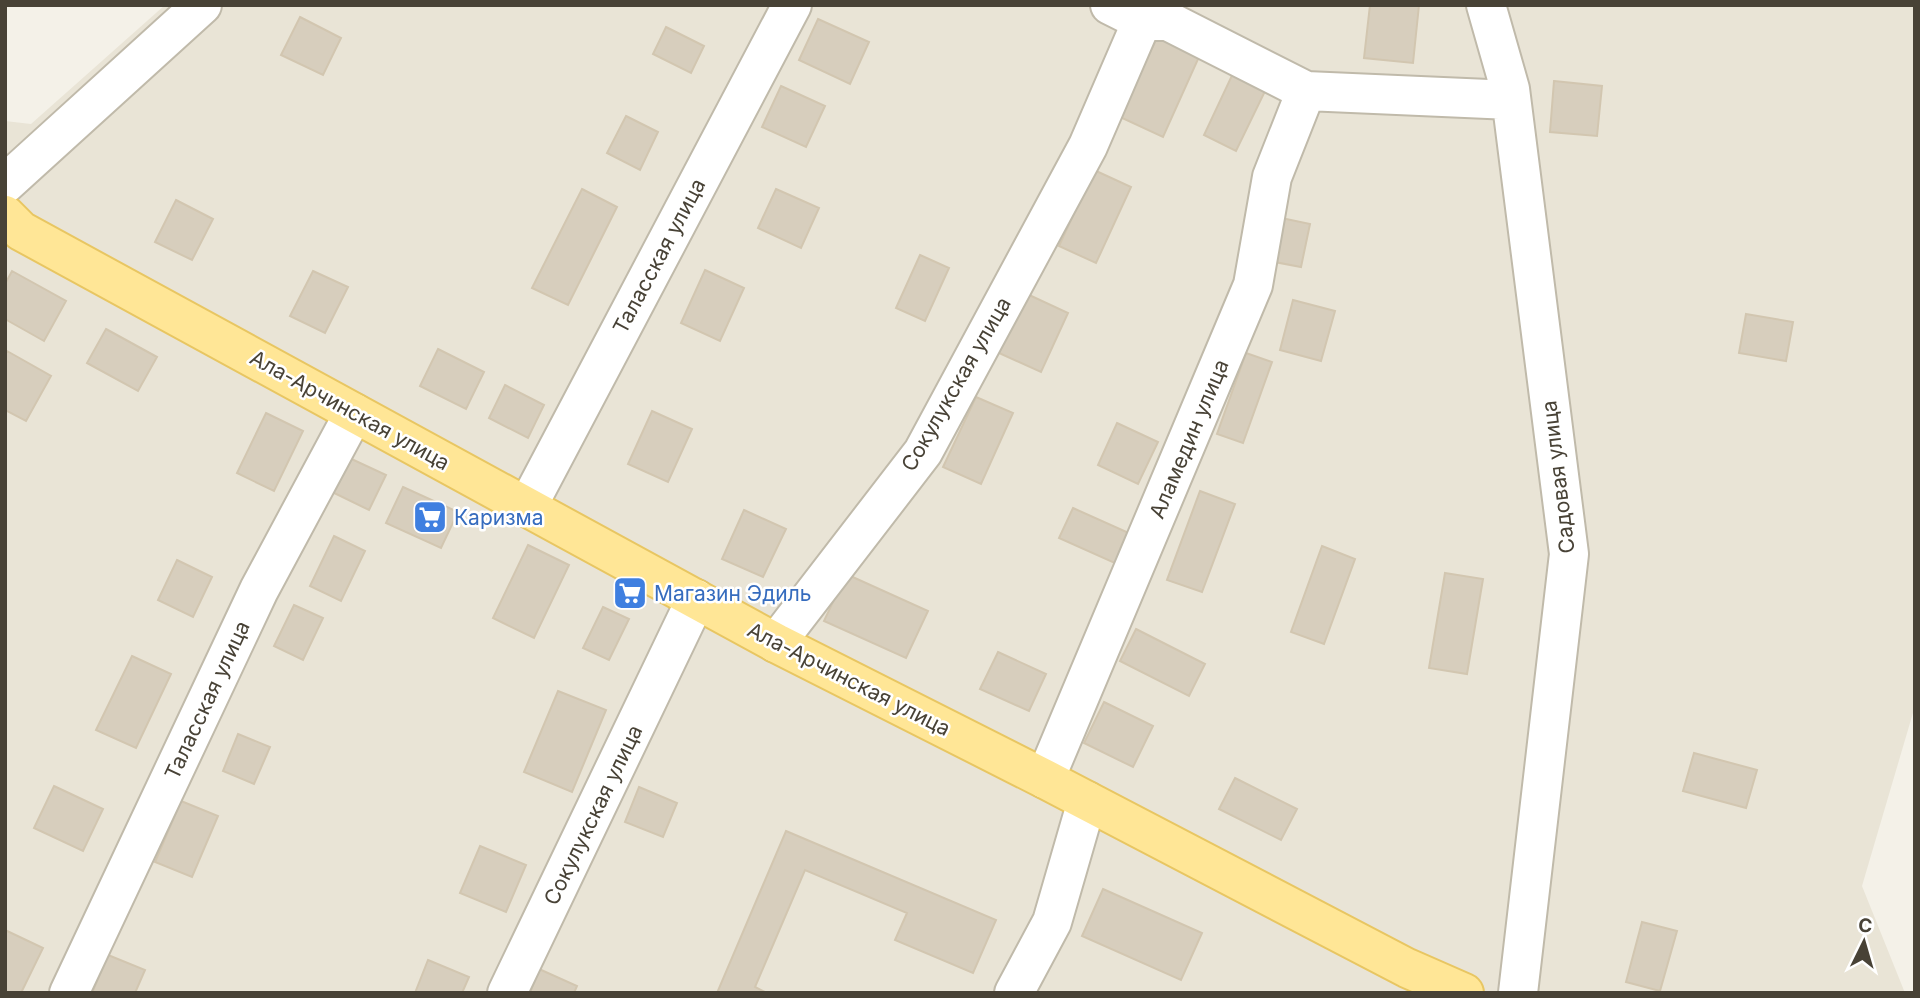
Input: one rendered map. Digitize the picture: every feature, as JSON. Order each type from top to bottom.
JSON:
[{"type":"main road","name":"Ала-Арчинская улица","points":[[10,232],[354,413],[776,643],[1045,779],[1416,980],[1464,993]]},
{"type":"street","points":[[5,184],[202,5]]},
{"type":"street","name":"Таласская улица","points":[[527,507],[792,5]]},
{"type":"street","name":"Садовая улица","points":[[1486,5],[1510,89],[1569,554],[1518,993]]},
{"type":"street","points":[[1126,13],[1168,21],[1306,91],[1511,100]]},
{"type":"street","name":"Сокулукская улица","points":[[776,643],[923,452],[1088,146],[1126,13]]},
{"type":"street","name":"Аламедин улица","points":[[1045,779],[1253,285],[1272,177],[1306,91]]},
{"type":"street","name":"Таласская улица","points":[[69,993],[259,590],[354,413]]},
{"type":"street","name":"Сокулукская улица","points":[[507,993],[696,598]]},
{"type":"street","points":[[1014,993],[1052,922],[1087,802]]},
{"type":"shaded area","points":[[165,5],[1915,5],[1915,706],[1862,886],[1905,993],[5,993],[5,121],[31,124]]},
{"type":"building","points":[[1370,5],[1419,5],[1413,63],[1364,58]]},
{"type":"building","points":[[300,17],[341,38],[323,75],[281,55]]},
{"type":"building","points":[[818,19],[869,42],[850,84],[799,60]]},
{"type":"building","points":[[666,27],[704,46],[691,73],[653,54]]},
{"type":"building","points":[[1161,29],[1203,48],[1163,137],[1120,117]]},
{"type":"building","points":[[1235,69],[1268,85],[1236,151],[1204,135]]},
{"type":"building","points":[[1554,81],[1602,86],[1597,136],[1550,132]]},
{"type":"building","points":[[781,86],[825,106],[806,147],[762,127]]},
{"type":"building","points":[[626,116],[658,132],[640,170],[607,153]]},
{"type":"building","points":[[1094,170],[1131,187],[1096,263],[1059,246]]},
{"type":"building","points":[[582,189],[617,207],[568,305],[532,288]]},
{"type":"building","points":[[776,189],[819,208],[801,248],[758,228]]},
{"type":"building","points":[[176,200],[213,219],[192,260],[155,242]]},
{"type":"building","points":[[1272,216],[1310,224],[1301,267],[1264,260]]},
{"type":"building","points":[[920,255],[949,268],[925,321],[896,308]]},
{"type":"building","points":[[705,270],[744,288],[720,341],[681,323]]},
{"type":"building","points":[[12,271],[66,301],[44,341],[5,319],[5,284]]},
{"type":"building","points":[[313,271],[348,287],[325,333],[290,316]]},
{"type":"building","points":[[1027,294],[1068,313],[1041,372],[999,353]]},
{"type":"building","points":[[1293,300],[1335,311],[1321,361],[1280,350]]},
{"type":"building","points":[[1746,314],[1793,322],[1786,361],[1739,353]]},
{"type":"building","points":[[106,329],[157,357],[138,391],[87,363]]},
{"type":"building","points":[[438,349],[484,372],[466,409],[420,386]]},
{"type":"building","points":[[7,351],[51,376],[26,421],[5,410]]},
{"type":"building","points":[[1246,353],[1272,362],[1243,443],[1217,434]]},
{"type":"building","points":[[505,385],[544,405],[528,438],[489,418]]},
{"type":"building","points":[[976,397],[1013,413],[981,484],[943,467]]},
{"type":"building","points":[[652,411],[692,429],[668,482],[628,464]]},
{"type":"building","points":[[266,413],[303,431],[274,491],[237,473]]},
{"type":"building","points":[[1117,423],[1158,442],[1138,484],[1098,465]]},
{"type":"building","points":[[345,456],[386,475],[369,510],[328,490]]},
{"type":"building","points":[[403,487],[458,512],[441,548],[386,523]]},
{"type":"building","points":[[1200,491],[1235,504],[1202,592],[1167,580]]},
{"type":"building","points":[[1073,508],[1131,534],[1117,564],[1059,538]]},
{"type":"building","points":[[744,510],[786,529],[763,577],[722,559]]},
{"type":"building","points":[[334,536],[365,551],[341,601],[310,586]]},
{"type":"building","points":[[528,545],[569,565],[534,638],[493,618]]},
{"type":"building","points":[[1322,546],[1355,559],[1324,644],[1291,632]]},
{"type":"building","points":[[177,560],[212,577],[193,617],[158,600]]},
{"type":"building","points":[[1445,573],[1483,579],[1467,674],[1429,668]]},
{"type":"building","points":[[846,574],[928,611],[906,658],[824,621]]},
{"type":"building","points":[[294,605],[323,618],[303,660],[274,646]]},
{"type":"building","points":[[603,607],[629,619],[609,660],[583,648]]},
{"type":"building","points":[[1136,629],[1205,664],[1189,696],[1120,661]]},
{"type":"building","points":[[998,652],[1046,674],[1029,711],[980,689]]},
{"type":"building","points":[[132,656],[171,674],[136,748],[96,730]]},
{"type":"building","points":[[558,691],[606,710],[572,792],[524,772]]},
{"type":"building","points":[[1104,702],[1153,726],[1133,767],[1084,743]]},
{"type":"building","points":[[238,734],[270,747],[254,784],[223,771]]},
{"type":"building","points":[[1694,753],[1757,770],[1746,808],[1683,791]]},
{"type":"building","points":[[1235,778],[1297,809],[1281,840],[1219,809]]},
{"type":"building","points":[[54,786],[103,809],[83,851],[34,828]]},
{"type":"building","points":[[639,787],[677,803],[663,837],[625,822]]},
{"type":"building","points":[[181,801],[218,816],[192,877],[155,862]]},
{"type":"building","points":[[786,831],[996,920],[973,973],[895,940],[907,913],[805,870],[755,987],[767,993],[717,993]]},
{"type":"building","points":[[480,846],[526,865],[506,912],[460,893]]},
{"type":"building","points":[[1103,889],[1202,933],[1181,980],[1082,936]]},
{"type":"building","points":[[1642,922],[1677,931],[1660,991],[1626,982]]},
{"type":"building","points":[[5,930],[43,948],[21,993],[5,993]]},
{"type":"building","points":[[108,955],[145,970],[135,993],[92,993]]},
{"type":"building","points":[[428,960],[469,977],[462,993],[415,993]]},
{"type":"building","points":[[539,969],[577,986],[574,993],[530,993]]},
{"type":"place","name":"Каризма","points":[[430,517]]},
{"type":"place","name":"Магазин Эдиль","points":[[630,593]]}]
